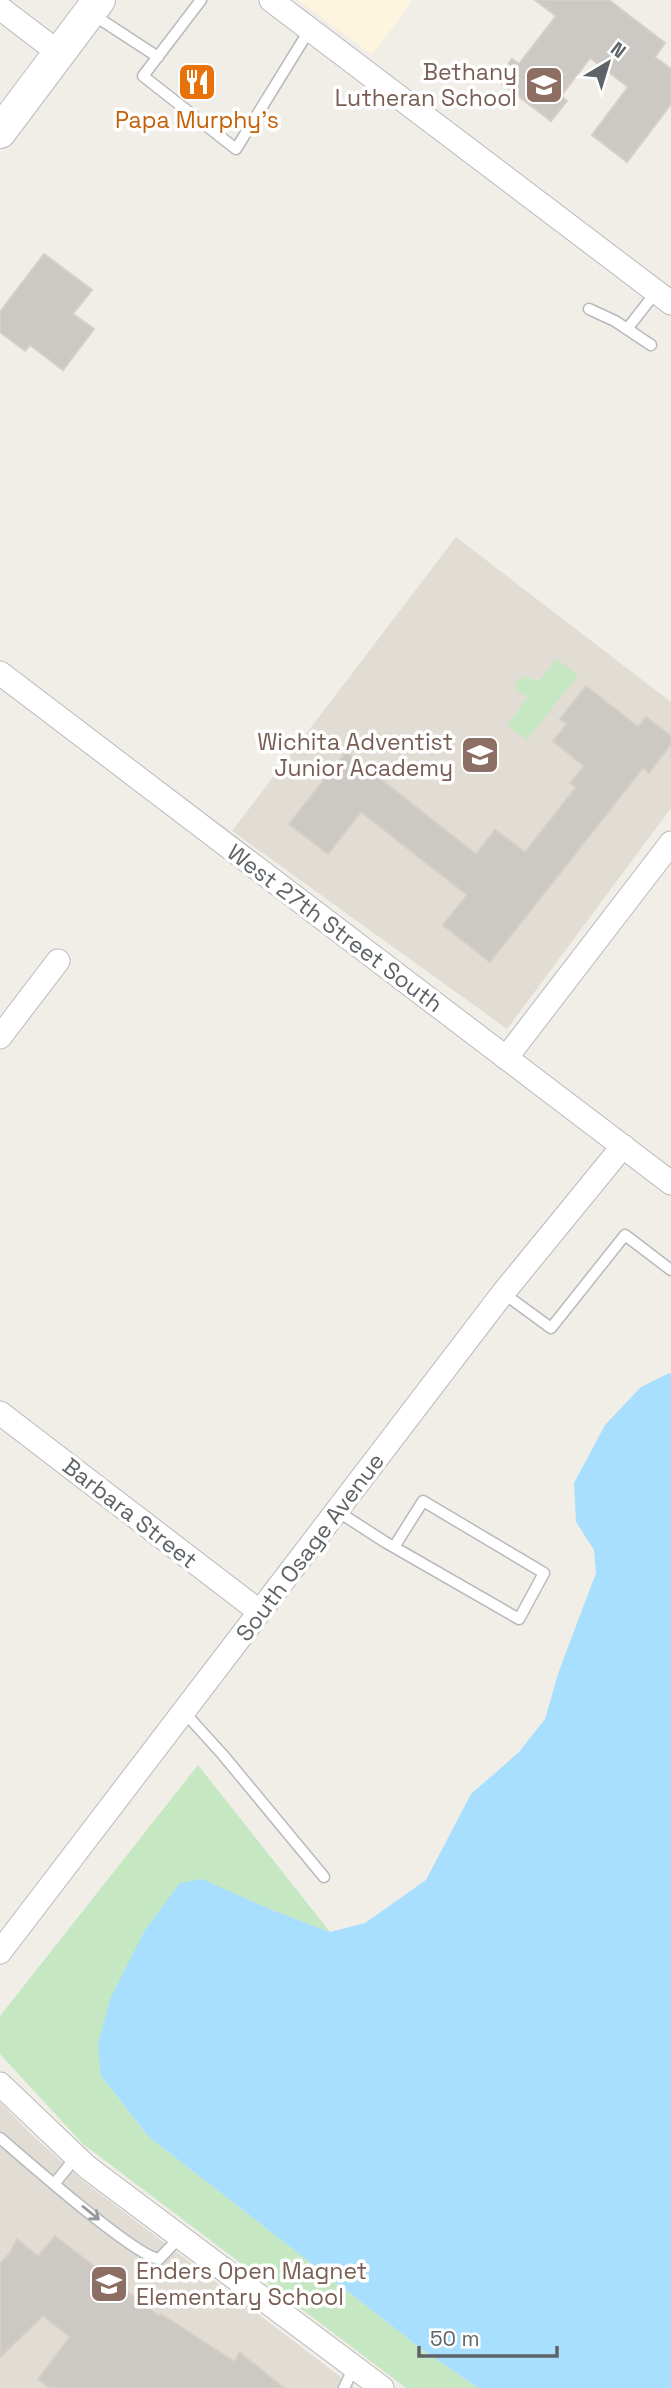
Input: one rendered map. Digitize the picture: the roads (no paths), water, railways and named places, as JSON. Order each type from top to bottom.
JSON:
[{"type":"street","points":[[276,1],[664,297]]},
{"type":"street","points":[[0,132],[95,6]]},
{"type":"street","points":[[0,8],[59,53]]},
{"type":"street","name":"West 27th Street South","points":[[0,673],[671,1183]]},
{"type":"street","points":[[506,1058],[671,844]]},
{"type":"street","points":[[0,1037],[58,961]]},
{"type":"street","name":"South Osage Avenue","points":[[0,1952],[503,1293],[623,1146]]},
{"type":"street","name":"Barbara Street","points":[[0,1413],[260,1612]]},
{"type":"street","points":[[0,2084],[76,2157],[382,2388]]},
{"type":"lane","points":[[201,0],[143,76],[236,149],[310,29]]},
{"type":"lane","points":[[95,6],[158,57]]},
{"type":"lane","points":[[627,329],[664,297]]},
{"type":"lane","points":[[589,309],[651,345]]},
{"type":"lane","points":[[503,1293],[551,1328],[625,1235],[671,1270]]},
{"type":"lane","points":[[338,1511],[394,1547],[519,1619],[544,1573],[423,1501],[394,1547]]},
{"type":"lane","points":[[184,1712],[324,1877]]},
{"type":"lane","points":[[0,2138],[151,2258],[159,2259],[180,2237]]},
{"type":"lane","points":[[55,2183],[76,2157]]},
{"type":"lane","points":[[344,2388],[354,2367]]},
{"type":"water","points":[[669,1373],[671,2388],[478,2388],[419,2347],[149,2137],[101,2076],[98,2045],[110,1999],[145,1930],[180,1883],[202,1879],[330,1932],[365,1923],[426,1880],[471,1794],[519,1752],[545,1719],[559,1671],[596,1573],[594,1550],[576,1522],[574,1483],[605,1425],[641,1387]]},
{"type":"place","name":"Papa Murphy's","points":[[197,82]]},
{"type":"place","name":"Bethany Lutheran School","points":[[544,85]]},
{"type":"place","name":"Wichita Adventist Junior Academy","points":[[480,755]]},
{"type":"place","name":"Enders Open Magnet Elementary School","points":[[109,2284]]}]
